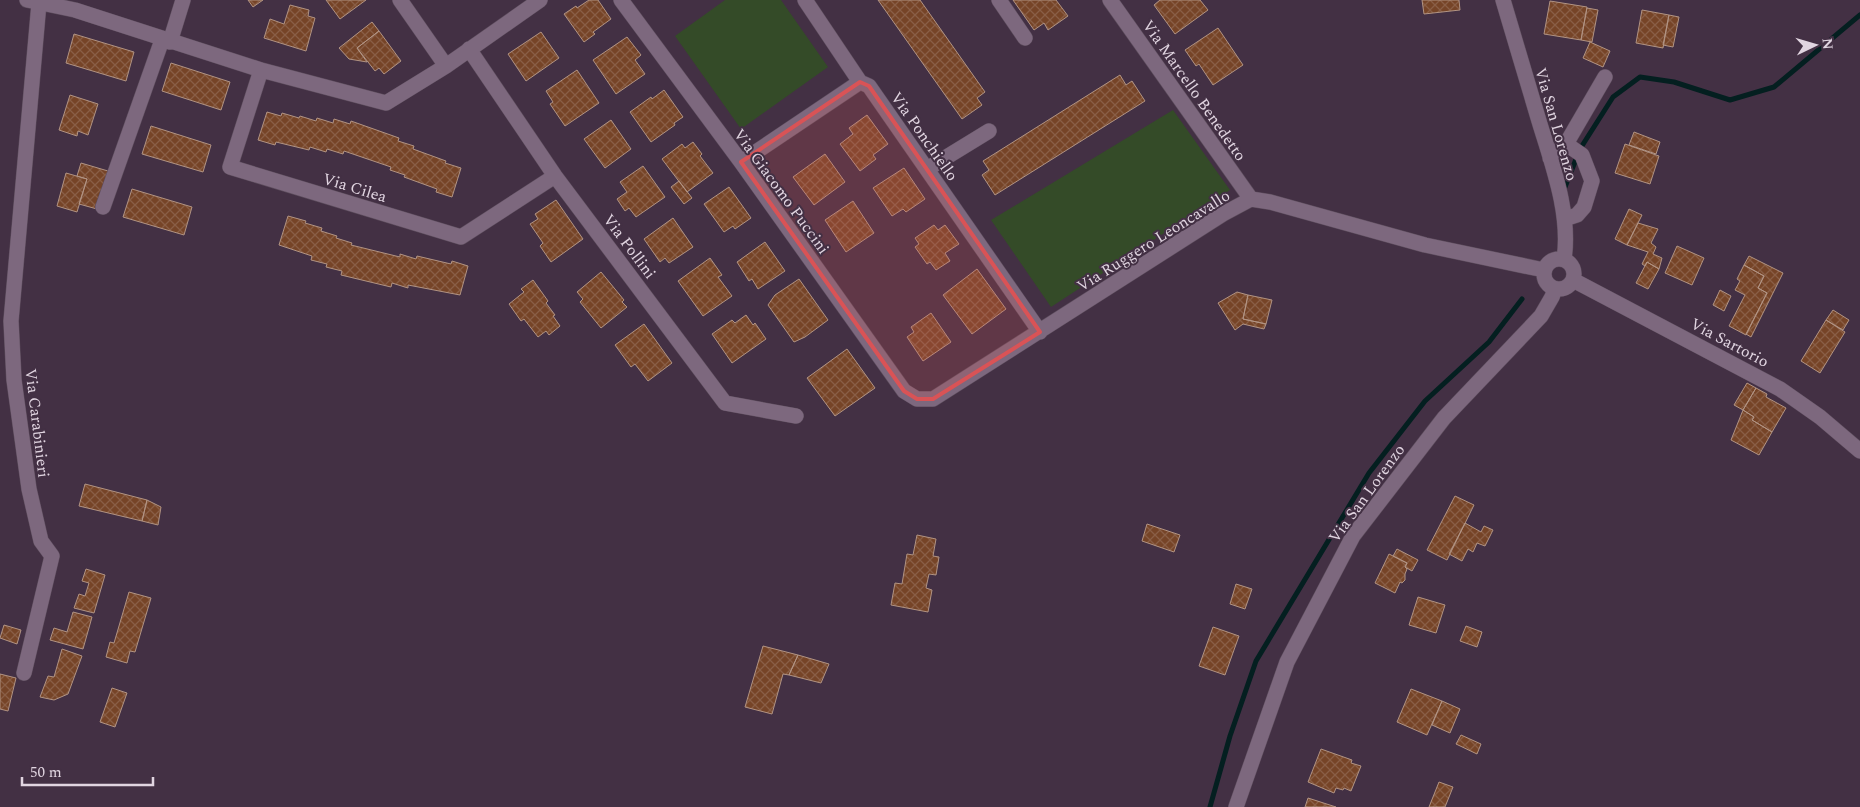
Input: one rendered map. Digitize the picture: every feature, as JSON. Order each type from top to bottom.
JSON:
[{"type":"street","points":[[104,207],[183,0]]},
{"type":"street","points":[[400,0],[446,66]]},
{"type":"street","points":[[33,1],[75,10],[166,41],[261,70],[386,103],[446,66],[540,0]]},
{"type":"street","name":"Via Giacomo Puccini","points":[[621,0],[741,162],[904,391],[917,399]]},
{"type":"street","name":"Via Ponchiello","points":[[805,0],[860,82],[869,86],[1040,332]]},
{"type":"street","points":[[999,0],[1025,38]]},
{"type":"street","name":"Via Marcello Benedetto","points":[[1110,0],[1251,200]]},
{"type":"street","name":"Via San Lorenzo","points":[[1503,0],[1550,158],[1565,219],[1564,259]]},
{"type":"street","name":"Via Carabinieri","points":[[24,673],[52,556],[41,541],[29,489],[14,380],[11,322],[33,1]]},
{"type":"street","name":"Via Pollini","points":[[470,49],[555,176],[725,403],[796,416]]},
{"type":"street","name":"Via Cilea","points":[[261,70],[230,167],[461,237],[555,176]]},
{"type":"street","points":[[1550,158],[1573,149],[1605,77]]},
{"type":"street","points":[[741,162],[860,82]]},
{"type":"street","points":[[927,169],[989,131]]},
{"type":"street","points":[[1565,219],[1577,215],[1584,207],[1592,181],[1573,149]]},
{"type":"street","name":"Via Ruggero Leoncavallo","points":[[917,399],[933,399],[1223,214],[1251,200],[1270,202],[1425,245],[1544,270]]},
{"type":"street","points":[[1559,258],[1564,259],[1573,268],[1573,280],[1566,288],[1551,287],[1545,280],[1544,270],[1549,262],[1559,258]]},
{"type":"street","name":"Via Sartorio","points":[[1573,280],[1780,389],[1820,417],[1860,451]]},
{"type":"street","name":"Via San Lorenzo","points":[[1236,807],[1287,662],[1353,536],[1444,418],[1541,316],[1555,288]]},
{"type":"highlighted area","points":[[860,82],[869,86],[1040,332],[933,399],[917,399],[904,391],[741,162]]},
{"type":"green space","points":[[725,0],[781,0],[828,67],[741,129],[675,36]]},
{"type":"green space","points":[[1173,110],[1230,190],[1051,307],[991,220]]},
{"type":"building","points":[[248,0],[263,0],[253,7]]},
{"type":"building","points":[[326,0],[366,0],[340,19]]},
{"type":"building","points":[[589,0],[598,0],[611,19],[593,32],[595,34],[584,42],[564,14]]},
{"type":"building","points":[[878,0],[920,0],[985,92],[977,98],[982,105],[962,119]]},
{"type":"building","points":[[1013,0],[1056,0],[1068,16],[1048,30],[1044,23],[1034,30]]},
{"type":"building","points":[[1160,0],[1200,0],[1208,10],[1175,34],[1154,5]]},
{"type":"building","points":[[1422,0],[1459,0],[1460,10],[1424,14]]},
{"type":"building","points":[[1550,1],[1587,7],[1581,40],[1544,34]]},
{"type":"building","points":[[290,5],[309,10],[308,16],[315,18],[306,51],[264,38],[270,19],[284,24]]},
{"type":"building","points":[[1587,8],[1598,10],[1592,42],[1581,40]]},
{"type":"building","points":[[1642,10],[1669,15],[1663,48],[1636,43]]},
{"type":"building","points":[[1669,15],[1679,17],[1673,47],[1663,45]]},
{"type":"building","points":[[372,22],[379,31],[357,48],[367,62],[349,59],[339,48]]},
{"type":"building","points":[[1218,28],[1243,65],[1213,85],[1199,64],[1196,66],[1185,50]]},
{"type":"building","points":[[379,31],[401,61],[384,74],[379,68],[375,71],[357,48]]},
{"type":"building","points":[[541,32],[559,58],[526,81],[508,54]]},
{"type":"building","points":[[74,34],[134,52],[126,81],[66,63]]},
{"type":"building","points":[[627,37],[641,55],[635,60],[645,74],[616,94],[593,60]]},
{"type":"building","points":[[1590,42],[1610,51],[1603,67],[1583,58]]},
{"type":"building","points":[[171,63],[230,82],[221,110],[162,91]]},
{"type":"building","points":[[577,70],[599,103],[565,126],[550,104],[553,102],[546,91]]},
{"type":"building","points":[[1120,75],[1126,85],[1132,81],[1145,101],[995,195],[982,175],[989,170],[983,161]]},
{"type":"building","points":[[664,90],[683,117],[651,142],[630,112]]},
{"type":"building","points":[[70,95],[98,104],[88,135],[78,131],[77,136],[59,130]]},
{"type":"building","points":[[267,112],[281,116],[282,113],[299,118],[300,116],[316,121],[317,118],[333,123],[334,119],[350,124],[351,121],[399,138],[398,141],[414,146],[413,149],[461,168],[452,197],[436,192],[437,189],[404,177],[405,175],[390,170],[391,167],[344,151],[343,154],[327,149],[326,152],[310,147],[309,150],[276,142],[275,145],[258,140]]},
{"type":"building","points":[[867,115],[888,144],[873,155],[876,159],[860,171],[840,144],[853,134],[849,128]]},
{"type":"building","points":[[611,120],[631,149],[605,168],[584,139]]},
{"type":"building","points":[[151,126],[211,145],[203,172],[142,154]]},
{"type":"building","points":[[1634,132],[1660,142],[1656,154],[1629,145]]},
{"type":"building","points":[[693,142],[702,154],[700,156],[713,173],[687,192],[662,159],[682,144],[685,148]]},
{"type":"building","points":[[1625,144],[1659,156],[1650,184],[1615,173]]},
{"type":"building","points":[[825,154],[845,182],[814,205],[793,177]]},
{"type":"building","points":[[81,163],[108,171],[97,209],[79,204],[87,179],[77,176]]},
{"type":"building","points":[[643,166],[665,197],[636,217],[629,208],[625,211],[617,199],[627,192],[620,182]]},
{"type":"building","points":[[904,168],[925,199],[906,212],[903,209],[892,216],[873,188]]},
{"type":"building","points":[[66,173],[87,179],[77,212],[57,206]]},
{"type":"building","points":[[679,181],[692,198],[684,204],[671,187]]},
{"type":"building","points":[[729,187],[751,218],[735,229],[733,226],[724,232],[704,204]]},
{"type":"building","points":[[132,189],[192,207],[184,235],[123,217]]},
{"type":"building","points":[[556,200],[583,239],[551,262],[540,246],[543,243],[530,224],[538,219],[535,214]]},
{"type":"building","points":[[853,201],[874,233],[846,252],[825,220]]},
{"type":"building","points":[[1629,209],[1642,215],[1627,245],[1615,239]]},
{"type":"building","points":[[288,216],[322,228],[321,231],[352,243],[351,245],[400,257],[400,254],[416,259],[417,256],[451,264],[452,261],[468,266],[460,295],[408,285],[408,288],[392,283],[391,287],[341,275],[342,271],[326,267],[327,264],[311,260],[312,256],[279,245]]},
{"type":"building","points":[[673,218],[693,247],[669,263],[665,258],[660,262],[644,239]]},
{"type":"building","points":[[1638,223],[1658,229],[1651,243],[1656,247],[1653,254],[1662,258],[1659,269],[1647,262],[1645,266],[1642,264],[1648,252],[1627,245]]},
{"type":"building","points":[[934,225],[938,230],[945,225],[959,244],[945,253],[950,261],[936,270],[930,262],[927,264],[915,247],[919,244],[915,238]]},
{"type":"building","points":[[765,242],[785,271],[758,289],[752,279],[749,281],[737,262]]},
{"type":"building","points":[[1677,246],[1704,258],[1692,285],[1665,273]]},
{"type":"building","points":[[1749,256],[1783,273],[1751,337],[1746,334],[1767,293],[1758,288],[1764,276],[1744,265]]},
{"type":"building","points":[[710,258],[722,275],[718,277],[732,296],[703,316],[678,281]]},
{"type":"building","points":[[1647,262],[1659,269],[1648,289],[1636,283]]},
{"type":"building","points":[[1744,265],[1764,276],[1758,288],[1767,293],[1746,335],[1729,326],[1745,295],[1735,290],[1740,281],[1737,279]]},
{"type":"building","points":[[977,269],[1006,309],[972,334],[943,295]]},
{"type":"building","points":[[601,272],[624,300],[622,302],[627,307],[601,328],[580,302],[583,299],[577,292]]},
{"type":"building","points":[[799,279],[828,320],[805,337],[794,342],[768,305],[775,295]]},
{"type":"building","points":[[533,280],[548,301],[546,303],[560,326],[549,335],[546,331],[538,337],[524,319],[521,321],[509,304],[524,292],[521,289]]},
{"type":"building","points":[[1720,290],[1731,296],[1724,311],[1713,305]]},
{"type":"building","points":[[1237,292],[1248,295],[1243,319],[1266,324],[1264,329],[1243,324],[1235,330],[1218,303]]},
{"type":"building","points":[[1248,295],[1272,300],[1266,324],[1243,319]]},
{"type":"building","points":[[1833,310],[1849,320],[1843,330],[1826,320]]},
{"type":"building","points":[[931,313],[951,342],[923,361],[907,337],[914,332],[911,327]]},
{"type":"building","points":[[746,315],[753,325],[755,323],[766,339],[732,363],[712,334],[732,320],[735,323]]},
{"type":"building","points":[[1826,320],[1845,332],[1820,373],[1801,361]]},
{"type":"building","points":[[644,324],[672,363],[648,381],[635,364],[631,367],[615,345]]},
{"type":"building","points":[[847,349],[875,388],[835,416],[807,378]]},
{"type":"building","points":[[1747,383],[1756,388],[1743,410],[1734,405]]},
{"type":"building","points":[[1756,388],[1767,394],[1766,397],[1786,408],[1772,432],[1752,420],[1754,417],[1743,410]]},
{"type":"building","points":[[1743,410],[1754,417],[1752,420],[1772,432],[1759,455],[1731,440]]},
{"type":"building","points":[[85,484],[147,500],[142,521],[79,506]]},
{"type":"building","points":[[1455,496],[1474,505],[1447,560],[1427,550]]},
{"type":"building","points":[[147,500],[161,507],[158,525],[142,521]]},
{"type":"building","points":[[1465,523],[1481,532],[1484,526],[1493,530],[1485,546],[1477,543],[1473,552],[1468,549],[1462,561],[1449,554]]},
{"type":"building","points":[[1147,524],[1180,535],[1174,552],[1142,541]]},
{"type":"building","points":[[917,535],[936,539],[933,556],[939,557],[936,575],[929,574],[926,588],[932,590],[928,612],[891,605],[895,583],[902,584],[907,554],[913,555]]},
{"type":"building","points":[[1397,549],[1418,560],[1412,571],[1405,567],[1407,563],[1393,556]]},
{"type":"building","points":[[1389,554],[1407,563],[1405,567],[1407,569],[1405,580],[1402,583],[1400,582],[1395,593],[1375,583]]},
{"type":"building","points":[[86,569],[105,575],[94,613],[74,608],[79,594],[85,596],[89,583],[82,581]]},
{"type":"building","points":[[1236,584],[1252,589],[1245,609],[1230,604]]},
{"type":"building","points":[[129,592],[151,598],[135,652],[130,651],[127,663],[106,657],[110,642],[114,643]]},
{"type":"building","points":[[1418,597],[1445,605],[1436,633],[1409,625]]},
{"type":"building","points":[[73,612],[92,617],[83,649],[50,640],[54,628],[67,632]]},
{"type":"building","points":[[4,625],[21,630],[17,644],[0,638]]},
{"type":"building","points":[[1466,626],[1482,632],[1477,647],[1460,641]]},
{"type":"building","points":[[1213,627],[1239,636],[1225,675],[1199,666]]},
{"type":"building","points":[[763,646],[798,655],[789,675],[783,674],[772,714],[745,707]]},
{"type":"building","points":[[62,649],[82,656],[68,694],[54,700],[40,697],[48,676],[54,677]]},
{"type":"building","points":[[798,655],[829,664],[821,683],[789,675]]},
{"type":"building","points":[[0,674],[16,678],[8,711],[0,709]]},
{"type":"building","points":[[112,688],[127,693],[115,727],[100,722]]},
{"type":"building","points":[[1411,689],[1442,701],[1427,735],[1397,722]]},
{"type":"building","points":[[1442,701],[1460,709],[1450,733],[1432,725]]},
{"type":"building","points":[[1461,735],[1481,744],[1477,754],[1456,744]]},
{"type":"building","points":[[1321,749],[1352,760],[1351,763],[1361,766],[1351,791],[1344,788],[1343,790],[1336,788],[1334,793],[1308,782]]},
{"type":"building","points":[[1439,782],[1453,787],[1445,807],[1429,807]]},
{"type":"building","points":[[1308,798],[1336,807],[1305,807]]},
{"type":"waterway","points":[[1565,187],[1580,149],[1613,97],[1640,77],[1674,82],[1730,100],[1774,87],[1860,15]]},
{"type":"waterway","points":[[1210,807],[1230,736],[1256,661],[1369,473],[1425,401],[1489,342],[1522,299]]}]
